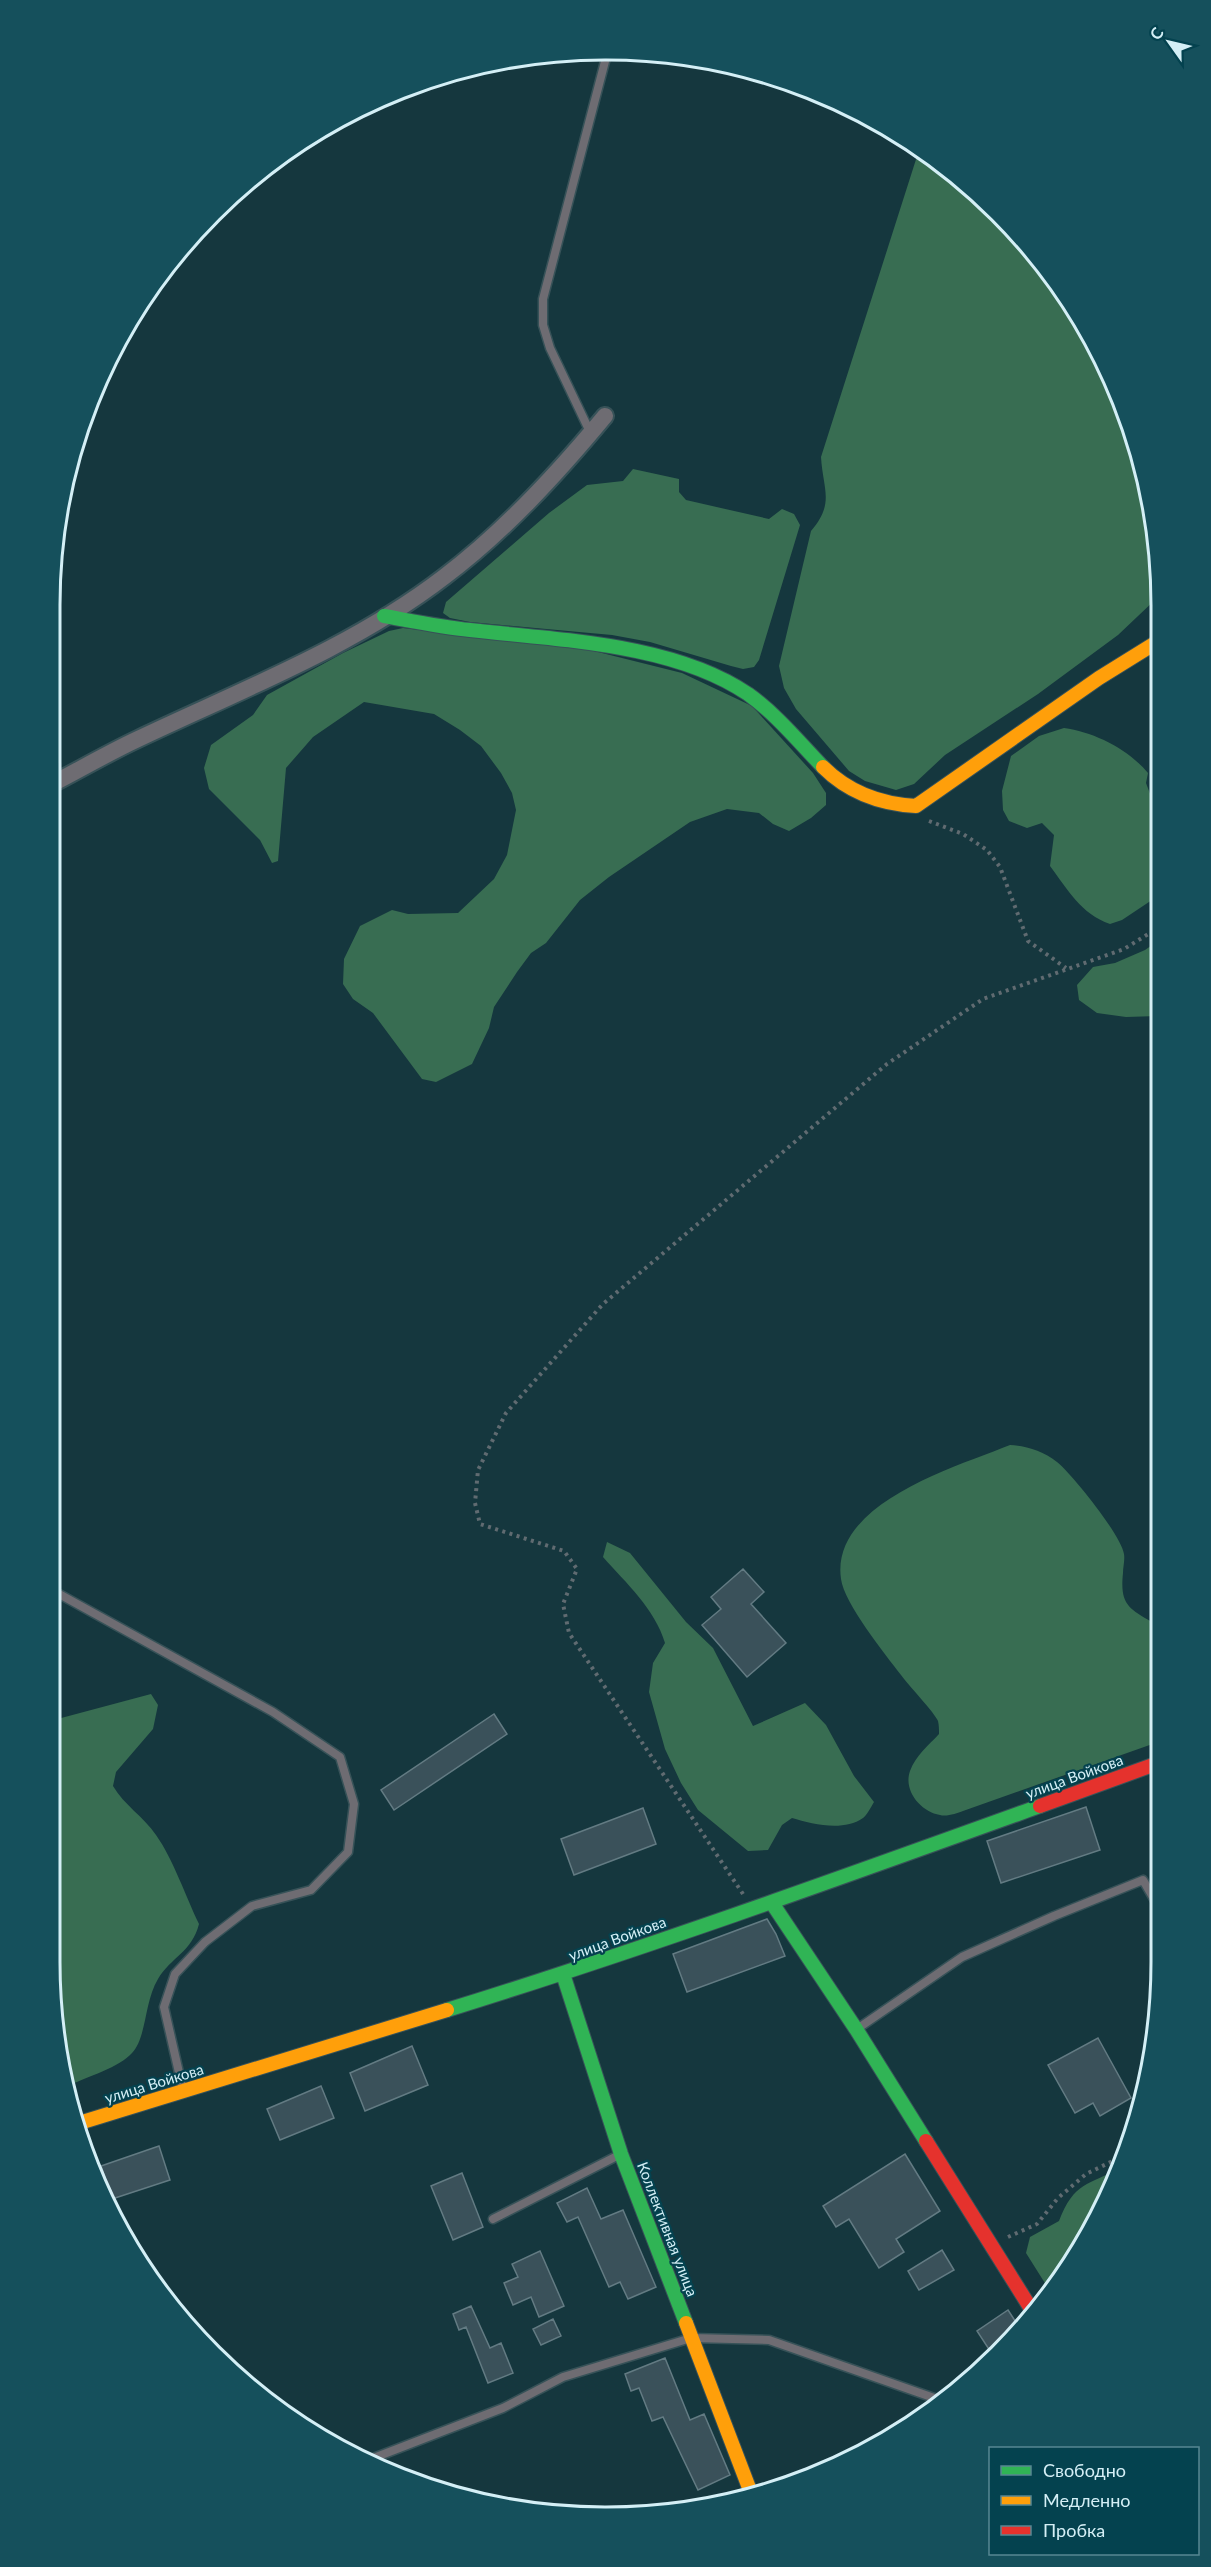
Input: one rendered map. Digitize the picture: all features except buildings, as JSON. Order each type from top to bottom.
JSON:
[{"type":"street","points":[[60,780],[137,740],[256,686],[330,648],[444,578],[481,548],[538,492],[605,416]]},
{"type":"street","points":[[384,616],[466,630],[588,642],[671,660],[711,675],[747,694],[791,733],[838,782],[853,791],[883,802],[909,807],[916,806],[1099,678],[1151,646]]},
{"type":"street","name":"улица Войкова","points":[[84,2121],[563,1974],[656,1940],[753,1910],[1151,1766]]},
{"type":"street","points":[[772,1903],[856,2029],[1029,2305]]},
{"type":"street","name":"Коллективная улица","points":[[563,1974],[621,2154],[749,2487]]},
{"type":"lane","points":[[591,434],[550,348],[543,325],[543,299],[605,60]]},
{"type":"lane","points":[[60,1595],[273,1712],[340,1757],[354,1804],[348,1852],[311,1890],[252,1906],[205,1942],[175,1974],[164,2007],[183,2092]]},
{"type":"lane","points":[[856,2029],[962,1957],[1143,1880],[1151,1894]]},
{"type":"lane","points":[[493,2219],[621,2154]]},
{"type":"lane","points":[[377,2457],[503,2408],[563,2377],[691,2338],[769,2340],[933,2398]]},
{"type":"path","points":[[909,807],[925,820],[963,834],[987,850],[1000,867],[1028,941],[1066,968]]},
{"type":"path","points":[[753,1910],[569,1633],[563,1604],[577,1569],[564,1551],[480,1524],[475,1503],[478,1470],[506,1413],[603,1304],[887,1064],[983,999],[1124,949],[1151,932]]},
{"type":"path","points":[[991,2244],[1037,2224],[1058,2198],[1086,2174],[1112,2161]]},
{"type":"green space","points":[[917,158],[965,195],[1016,246],[1059,302],[1095,364],[1122,430],[1141,499],[1150,570],[1151,604],[1118,635],[1038,694],[945,755],[914,784],[896,790],[865,781],[849,771],[796,709],[784,688],[779,666],[811,531],[823,512],[825,504],[821,457]]},
{"type":"green space","points":[[633,469],[679,479],[679,492],[686,500],[769,519],[782,509],[794,514],[800,525],[759,660],[754,667],[743,669],[650,642],[612,635],[470,622],[450,618],[443,613],[446,602],[549,513],[587,485],[623,481]]},
{"type":"green space","points":[[403,628],[590,650],[682,673],[752,706],[813,773],[826,793],[826,805],[811,818],[789,831],[773,824],[759,813],[727,809],[690,822],[609,877],[580,900],[546,943],[531,953],[494,1007],[489,1028],[472,1064],[436,1082],[422,1079],[373,1013],[353,999],[343,984],[344,959],[360,926],[392,910],[408,914],[458,913],[494,879],[507,855],[516,810],[512,793],[501,773],[481,746],[434,714],[364,702],[313,737],[286,768],[278,861],[272,863],[260,840],[209,789],[204,768],[211,745],[253,715],[267,695],[343,653],[389,631]]},
{"type":"green space","points":[[1064,728],[1087,733],[1121,749],[1148,773],[1146,783],[1151,796],[1151,901],[1122,920],[1110,924],[1083,908],[1050,866],[1054,835],[1042,823],[1027,828],[1009,821],[1003,810],[1002,791],[1011,756],[1039,736]]},
{"type":"green space","points":[[1151,946],[1151,1016],[1126,1017],[1097,1013],[1079,1000],[1077,985],[1093,967],[1115,963]]},
{"type":"green space","points":[[1010,1445],[1029,1448],[1057,1462],[1095,1505],[1121,1545],[1124,1556],[1122,1583],[1124,1598],[1136,1613],[1151,1621],[1151,1745],[958,1813],[940,1815],[920,1805],[911,1793],[908,1779],[916,1760],[939,1734],[938,1721],[876,1642],[849,1601],[841,1579],[843,1552],[855,1529],[875,1509],[901,1492],[959,1465]]},
{"type":"green space","points":[[607,1542],[630,1553],[686,1622],[713,1648],[753,1726],[805,1703],[826,1725],[854,1776],[874,1802],[864,1817],[846,1825],[837,1826],[792,1818],[782,1825],[768,1850],[748,1851],[698,1810],[681,1783],[665,1749],[649,1692],[653,1663],[665,1643],[647,1608],[603,1557]]},
{"type":"green space","points":[[151,1694],[158,1705],[153,1729],[116,1772],[113,1786],[162,1845],[199,1924],[196,1934],[186,1948],[163,1971],[153,1988],[140,2038],[132,2053],[112,2067],[74,2083],[61,1997],[60,1718]]},
{"type":"green space","points":[[1107,2174],[1078,2234],[1045,2284],[1026,2253],[1030,2237],[1059,2221],[1070,2199],[1083,2186]]},
{"type":"traffic: fast","points":[[384,616],[459,629],[576,641],[650,654],[685,664],[718,677],[748,694],[778,719],[823,767]]},
{"type":"traffic: fast","points":[[447,2010],[671,1937],[1040,1806]]},
{"type":"traffic: fast","points":[[772,1903],[856,2029],[926,2141]]},
{"type":"traffic: fast","points":[[563,1974],[621,2154],[686,2323]]},
{"type":"traffic: slow","points":[[823,767],[843,784],[866,796],[890,803],[916,806],[1099,678],[1151,646]]},
{"type":"traffic: slow","points":[[84,2121],[447,2010]]},
{"type":"traffic: slow","points":[[686,2323],[749,2487]]},
{"type":"traffic: jam","points":[[1040,1806],[1151,1766]]},
{"type":"traffic: jam","points":[[926,2141],[1029,2305]]}]
